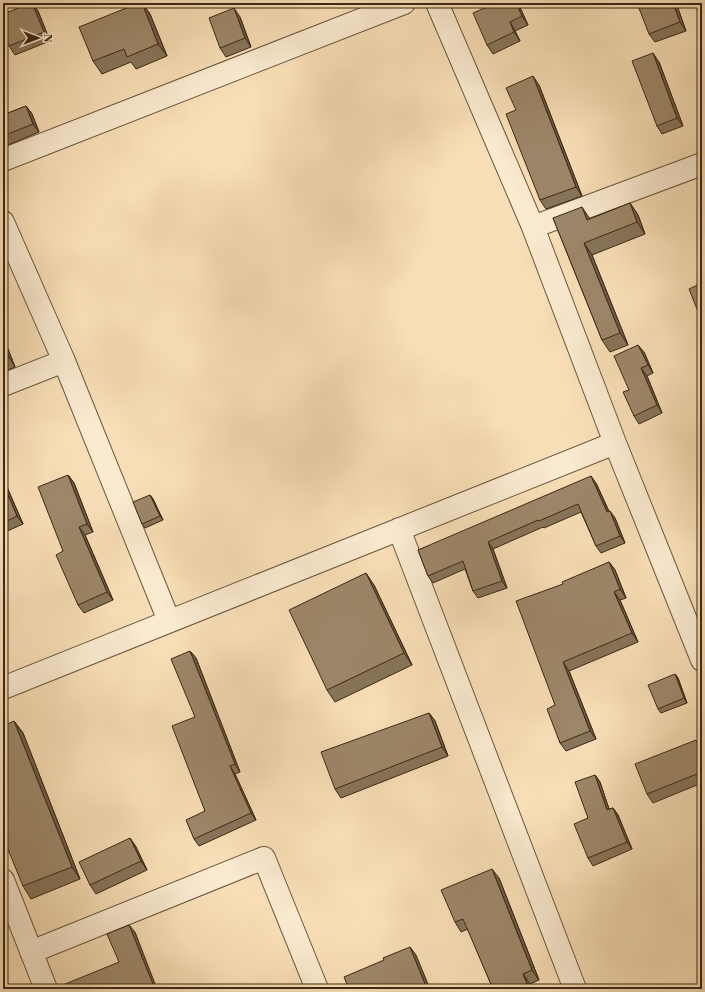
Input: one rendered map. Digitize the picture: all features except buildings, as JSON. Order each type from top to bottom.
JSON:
[{"type":"street","points":[[3,160],[404,3]]},
{"type":"street","points":[[437,3],[533,227],[615,443],[702,660]]},
{"type":"street","points":[[533,227],[702,164]]},
{"type":"street","points":[[3,222],[64,361],[169,621]]},
{"type":"street","points":[[3,385],[64,361]]},
{"type":"street","points":[[3,688],[615,443]]},
{"type":"street","points":[[399,529],[575,989]]},
{"type":"street","points":[[31,952],[264,858],[317,989]]},
{"type":"street","points":[[3,880],[46,989]]}]
